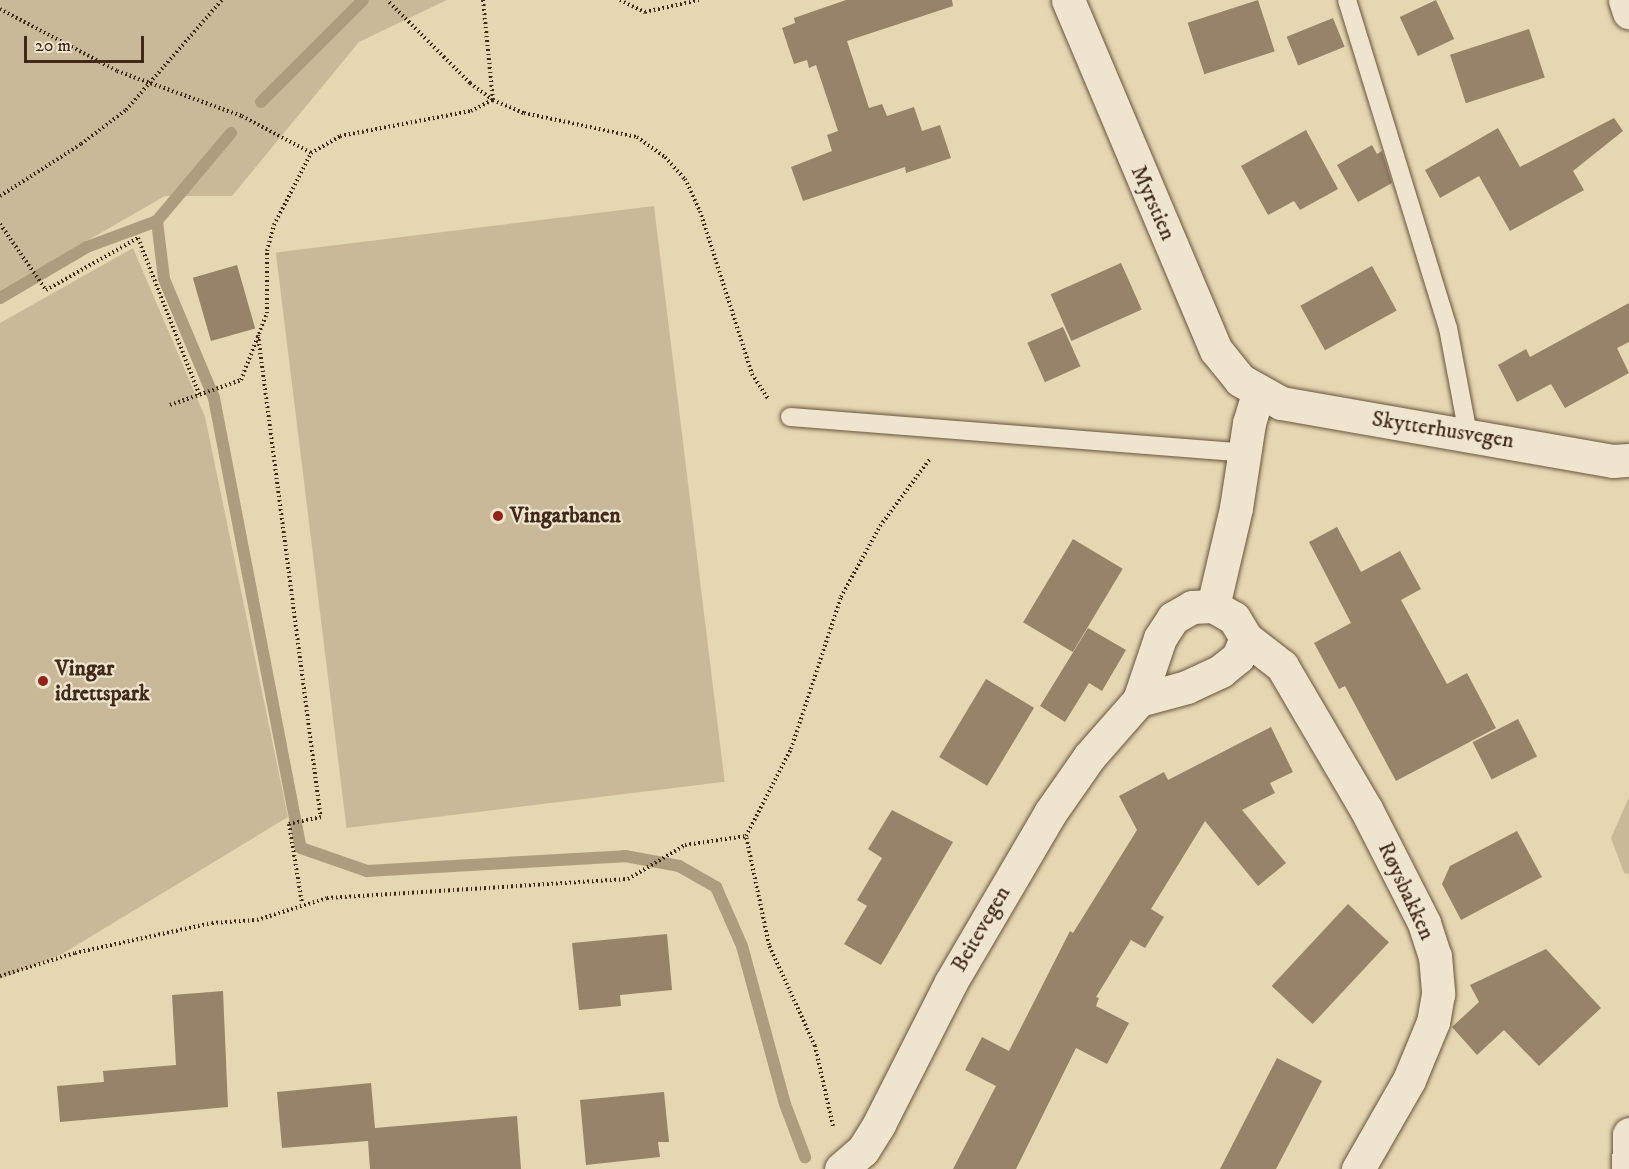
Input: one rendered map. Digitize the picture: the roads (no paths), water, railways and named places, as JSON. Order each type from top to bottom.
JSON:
[{"type":"street","name":"Myrstien","points":[[1068,0],[1216,350],[1240,380],[1258,394]]},
{"type":"street","points":[[1625,0],[1629,12]]},
{"type":"street","name":"Skytterhusvegen","points":[[1258,394],[1281,404],[1468,434],[1613,461],[1629,460]]},
{"type":"street","points":[[1139,700],[1187,687],[1221,671],[1238,657],[1246,638],[1234,618],[1213,606],[1236,508],[1243,453],[1258,394]]},
{"type":"street","name":"Beitevegen","points":[[837,1154],[863,1150],[879,1124],[951,982],[1050,813],[1089,757],[1139,700],[1160,638],[1173,618],[1192,607],[1213,606]]},
{"type":"street","name":"Røysbakken","points":[[1246,638],[1282,666],[1366,809],[1424,923],[1436,956],[1438,994],[1433,1022],[1408,1080],[1358,1169]]},
{"type":"street","points":[[1628,1169],[1629,1134]]},
{"type":"lane","points":[[1347,0],[1449,328],[1468,434]]},
{"type":"lane","points":[[790,417],[1243,453]]},
{"type":"waterway","points":[[261,102],[363,0]]},
{"type":"waterway","points":[[231,133],[157,221],[164,279],[214,398],[301,848],[367,871],[625,856],[679,866],[716,887],[742,946],[785,1104],[805,1157]]},
{"type":"waterway","points":[[0,298],[87,247],[157,221]]},
{"type":"place","name":"Vingarbanen","points":[[498,516]]},
{"type":"place","name":"Vingar idrettspark","points":[[43,681]]}]
